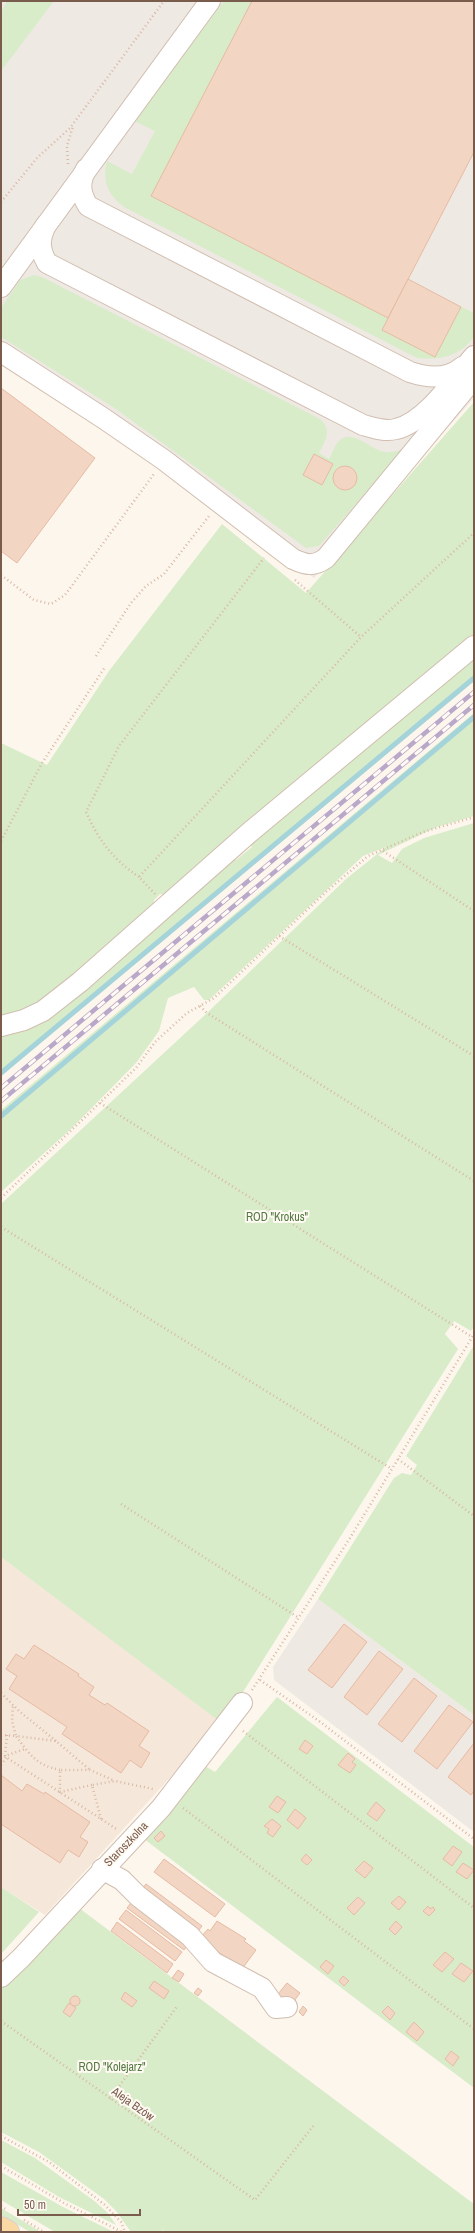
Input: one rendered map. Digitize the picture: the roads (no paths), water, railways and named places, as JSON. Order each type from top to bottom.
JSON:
[{"type":"main road","points":[[1,2228],[8,2232]]},
{"type":"street","points":[[6,280],[210,1]]},
{"type":"street","points":[[86,169],[80,188],[82,198],[88,206]]},
{"type":"street","points":[[48,263],[42,254],[40,244],[41,234],[49,221],[60,209],[69,205],[78,204],[88,206],[410,372],[426,377],[442,376],[473,364]]},
{"type":"street","points":[[6,280],[19,265],[28,261],[38,260],[48,263],[363,425],[379,430],[396,429],[412,423],[473,364]]},
{"type":"street","points":[[1,352],[103,418],[164,460],[293,559],[306,565],[317,564],[326,558],[473,364]]},
{"type":"street","points":[[1,1026],[24,1020],[43,1011],[80,982],[250,832],[474,646]]},
{"type":"street","name":"Staroszkolna","points":[[1,1977],[42,1936],[102,1869],[163,1794],[242,1703]]},
{"type":"street","points":[[102,1869],[122,1880],[138,1896],[190,1936],[213,1962],[262,1988],[276,2008],[287,2007]]},
{"type":"waterway","points":[[1,1073],[474,678]]},
{"type":"waterway","points":[[1,1116],[474,717]]},
{"type":"railway","points":[[1,1088],[474,692]]},
{"type":"railway","points":[[1,1101],[474,705]]},
{"type":"park label","name":"ROD \"Krokus\"","points":[[277,1217]]},
{"type":"park label","name":"ROD \"Kolejarz\"","points":[[112,2067]]}]
